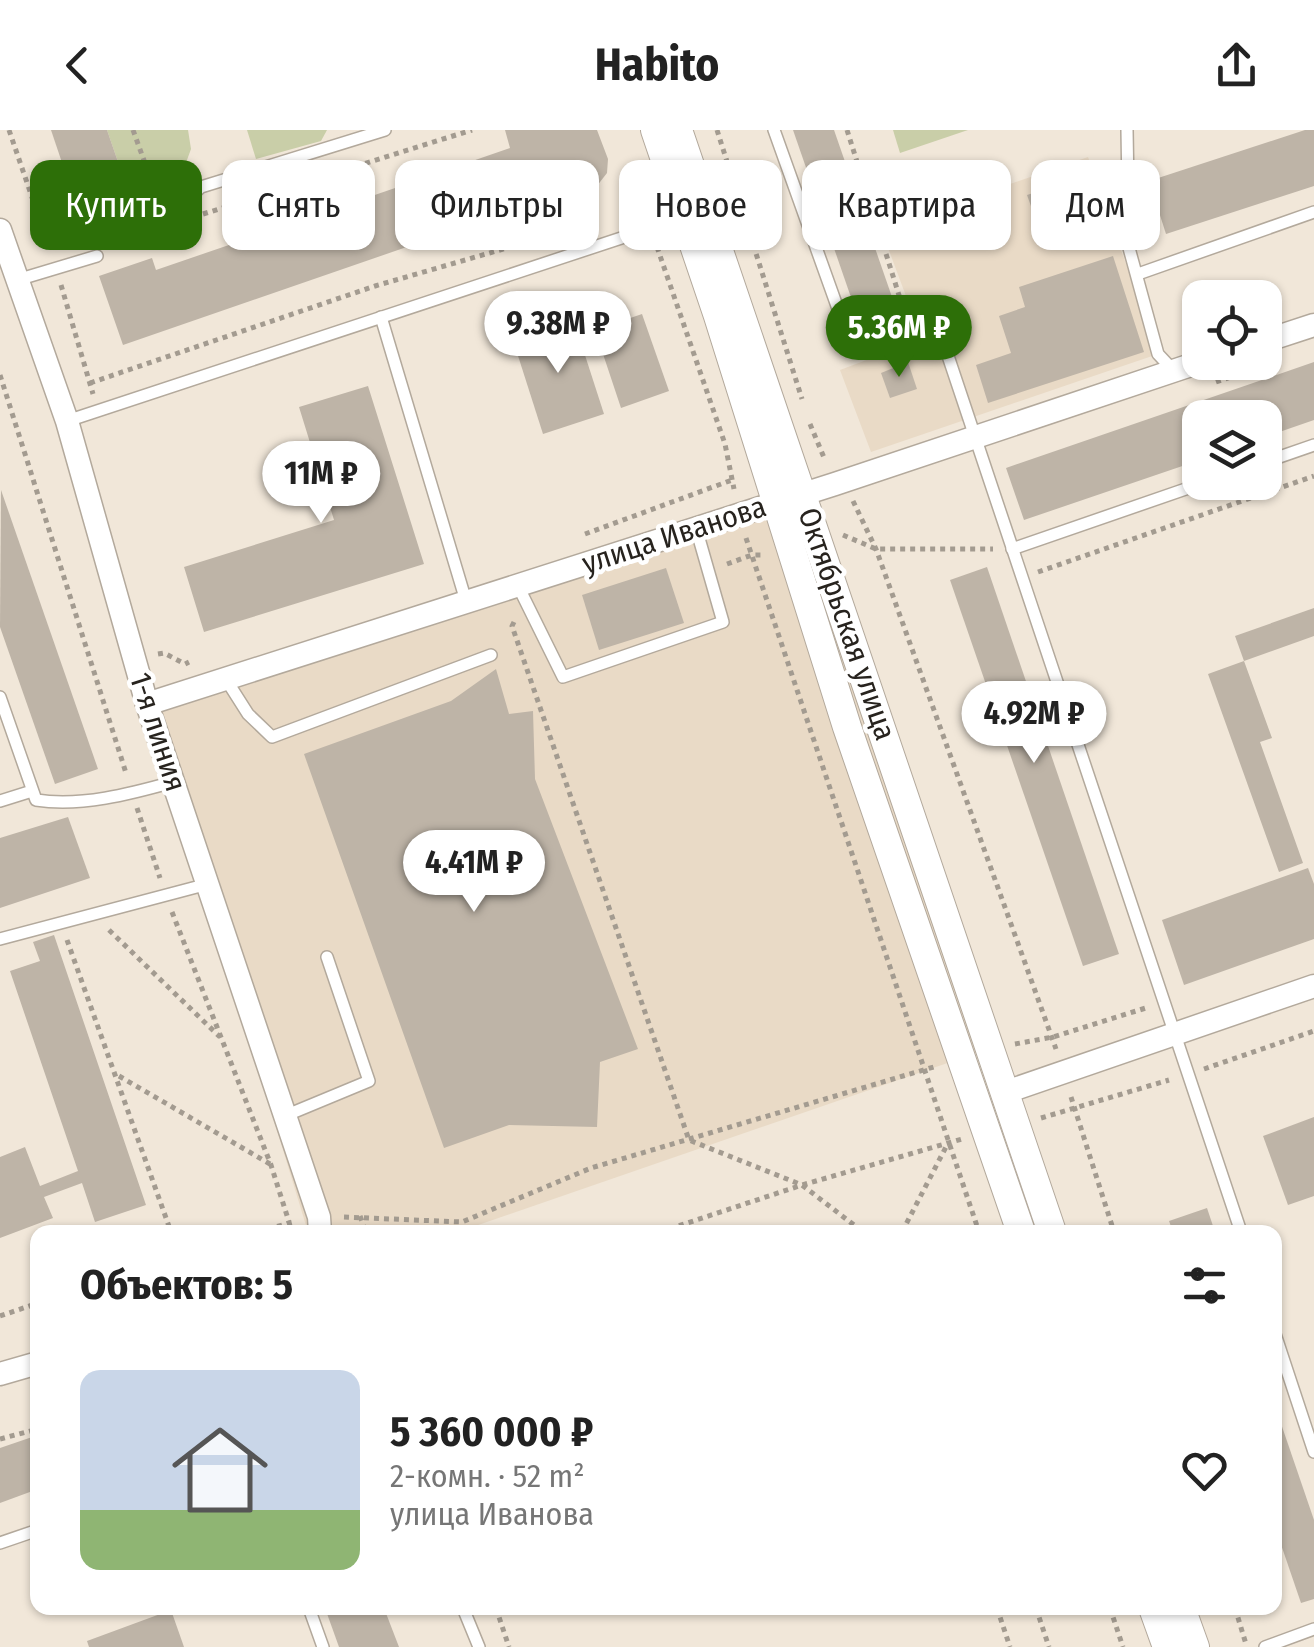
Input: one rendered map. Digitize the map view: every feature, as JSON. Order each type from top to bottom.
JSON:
[{"type":"street","points":[[655,130],[669,160]]},
{"type":"street","name":"Октябрьская улица","points":[[678,130],[684,160]]},
{"type":"street","name":"1-я линия","points":[[0,230],[67,421],[148,704],[287,1115],[320,1225]]},
{"type":"street","name":"Октябрьская улица","points":[[707,250],[805,547],[991,1048],[1050,1225]]},
{"type":"street","points":[[1282,335],[1314,325]]},
{"type":"street","name":"улица Иванова","points":[[148,704],[466,601],[523,594],[696,528],[1182,368]]},
{"type":"street","points":[[805,547],[847,726],[1019,1225]]},
{"type":"street","points":[[1006,1092],[1314,986]]},
{"type":"street","points":[[0,1374],[30,1365]]},
{"type":"street","points":[[1156,1615],[1167,1647]]},
{"type":"street","points":[[1184,1615],[1195,1647]]},
{"type":"lane","points":[[202,187],[385,130]]},
{"type":"lane","points":[[774,130],[852,348],[936,320],[1239,1225]]},
{"type":"lane","points":[[1127,130],[1129,248],[1158,354],[1174,371]]},
{"type":"lane","points":[[1138,274],[1314,212]]},
{"type":"lane","points":[[67,421],[619,238]]},
{"type":"lane","points":[[17,280],[97,256]]},
{"type":"lane","points":[[381,317],[466,601]]},
{"type":"lane","points":[[1282,456],[1314,445]]},
{"type":"lane","points":[[1012,549],[1182,490]]},
{"type":"lane","points":[[523,594],[563,676],[723,622],[696,528]]},
{"type":"lane","points":[[227,681],[248,714],[272,737],[491,654]]},
{"type":"lane","points":[[0,697],[36,800],[56,803],[132,794],[174,782]]},
{"type":"lane","points":[[0,800],[32,790]]},
{"type":"lane","points":[[0,940],[209,884]]},
{"type":"lane","points":[[287,1115],[369,1082],[326,956]]},
{"type":"lane","points":[[1282,1355],[1314,1452]]},
{"type":"lane","points":[[0,1543],[30,1533]]},
{"type":"lane","points":[[311,1615],[322,1647]]},
{"type":"lane","points":[[466,1615],[479,1647]]},
{"type":"lane","points":[[1265,1647],[1314,1629]]},
{"type":"path","points":[[133,130],[144,160]]},
{"type":"path","points":[[202,215],[472,130]]},
{"type":"path","points":[[717,130],[802,400]]},
{"type":"path","points":[[847,130],[910,328]]},
{"type":"path","points":[[90,383],[375,286],[610,218]]},
{"type":"path","points":[[658,250],[725,444],[738,514],[977,1225]]},
{"type":"path","points":[[808,418],[835,484],[852,499],[876,549],[1053,1037],[1112,1225]]},
{"type":"path","points":[[1022,577],[1314,476]]},
{"type":"path","points":[[568,540],[732,480]]},
{"type":"path","points":[[708,571],[752,555],[805,547],[846,534],[876,549],[1012,549]]},
{"type":"path","points":[[523,594],[512,626],[689,1140],[802,1185],[854,1225]]},
{"type":"path","points":[[97,676],[164,653],[185,664],[203,658]]},
{"type":"path","points":[[92,914],[222,1038]]},
{"type":"path","points":[[61,923],[169,1225]]},
{"type":"path","points":[[991,1048],[1053,1037],[1165,1002]]},
{"type":"path","points":[[1016,1125],[1189,1074],[1314,1031]]},
{"type":"path","points":[[320,1225],[360,1216],[462,1222],[591,1168],[961,1059]]},
{"type":"path","points":[[117,1075],[271,1165]]},
{"type":"path","points":[[681,1225],[986,1132]]},
{"type":"path","points":[[906,1225],[948,1142]]},
{"type":"path","points":[[360,1216],[363,1225]]},
{"type":"path","points":[[0,1316],[30,1307]]},
{"type":"path","points":[[0,1439],[30,1432]]},
{"type":"path","points":[[498,1615],[509,1647]]},
{"type":"path","points":[[999,1615],[1010,1647]]},
{"type":"path","points":[[1038,1615],[1049,1647]]},
{"type":"path","points":[[1113,1615],[1124,1647]]},
{"type":"path","points":[[1236,1615],[1247,1647]]},
{"type":"shaded area","points":[[1031,177],[1031,250],[1121,250],[1158,354],[871,452],[840,370],[922,339],[889,250],[1011,250],[1011,184]]},
{"type":"shaded area","points":[[802,493],[991,1048],[478,1225],[306,1225],[147,704]]},
{"type":"green space","points":[[107,130],[188,130],[191,149],[187,160],[117,160]]},
{"type":"green space","points":[[247,130],[327,130],[321,141],[256,159]]},
{"type":"green space","points":[[893,130],[968,130],[900,153]]},
{"type":"building","points":[[51,130],[107,130],[117,160],[61,160]]},
{"type":"building","points":[[505,130],[597,130],[608,159],[607,173],[599,183],[599,160],[475,160],[510,148]]},
{"type":"building","points":[[793,130],[834,130],[844,160],[803,160]]},
{"type":"building","points":[[1314,130],[1314,186],[1166,234],[1160,215],[1160,177]]},
{"type":"building","points":[[395,188],[398,250],[123,345],[99,276],[152,258],[156,270],[222,247],[375,250],[375,195]]},
{"type":"building","points":[[835,250],[876,250],[900,320],[863,332]]},
{"type":"building","points":[[1113,256],[1144,352],[988,403],[976,365],[1011,353],[999,316],[1025,307],[1019,287]]},
{"type":"building","points":[[642,314],[669,391],[621,408],[595,330]]},
{"type":"building","points":[[573,318],[604,414],[543,434],[512,337]]},
{"type":"building","points":[[908,362],[917,389],[890,398],[881,373]]},
{"type":"building","points":[[1314,362],[1314,420],[1282,431],[1282,400],[1204,400],[1262,380],[1282,380],[1282,373]]},
{"type":"building","points":[[368,386],[424,564],[204,632],[184,567],[334,520],[299,407]]},
{"type":"building","points":[[1182,407],[1182,466],[1024,520],[1006,468]]},
{"type":"building","points":[[1,490],[98,769],[55,784],[0,627]]},
{"type":"building","points":[[987,567],[1119,954],[1083,966],[950,580]]},
{"type":"building","points":[[666,568],[684,623],[599,650],[582,595]]},
{"type":"building","points":[[1314,608],[1314,636],[1244,661],[1235,636]]},
{"type":"building","points":[[1244,661],[1272,738],[1260,742],[1303,863],[1279,872],[1208,674]]},
{"type":"building","points":[[496,669],[509,714],[533,711],[535,779],[638,1049],[600,1062],[597,1127],[509,1125],[444,1148],[304,754],[451,701]]},
{"type":"building","points":[[68,817],[90,878],[0,908],[0,838]]},
{"type":"building","points":[[1308,868],[1314,884],[1314,939],[1184,985],[1162,920]]},
{"type":"building","points":[[54,935],[146,1205],[95,1222],[82,1183],[44,1197],[53,1218],[0,1238],[0,1157],[25,1147],[40,1186],[78,1171],[10,971],[40,961],[33,942]]},
{"type":"building","points":[[1314,1117],[1314,1196],[1288,1205],[1263,1136]]},
{"type":"building","points":[[1207,1208],[1213,1225],[1170,1225],[1169,1221]]},
{"type":"building","points":[[1282,1427],[1314,1520],[1314,1599],[1301,1603],[1282,1547]]},
{"type":"building","points":[[30,1438],[30,1492],[0,1503],[0,1448]]},
{"type":"building","points":[[157,1615],[173,1615],[184,1647],[89,1647],[87,1641]]},
{"type":"building","points":[[328,1615],[387,1615],[399,1647],[339,1647]]}]
